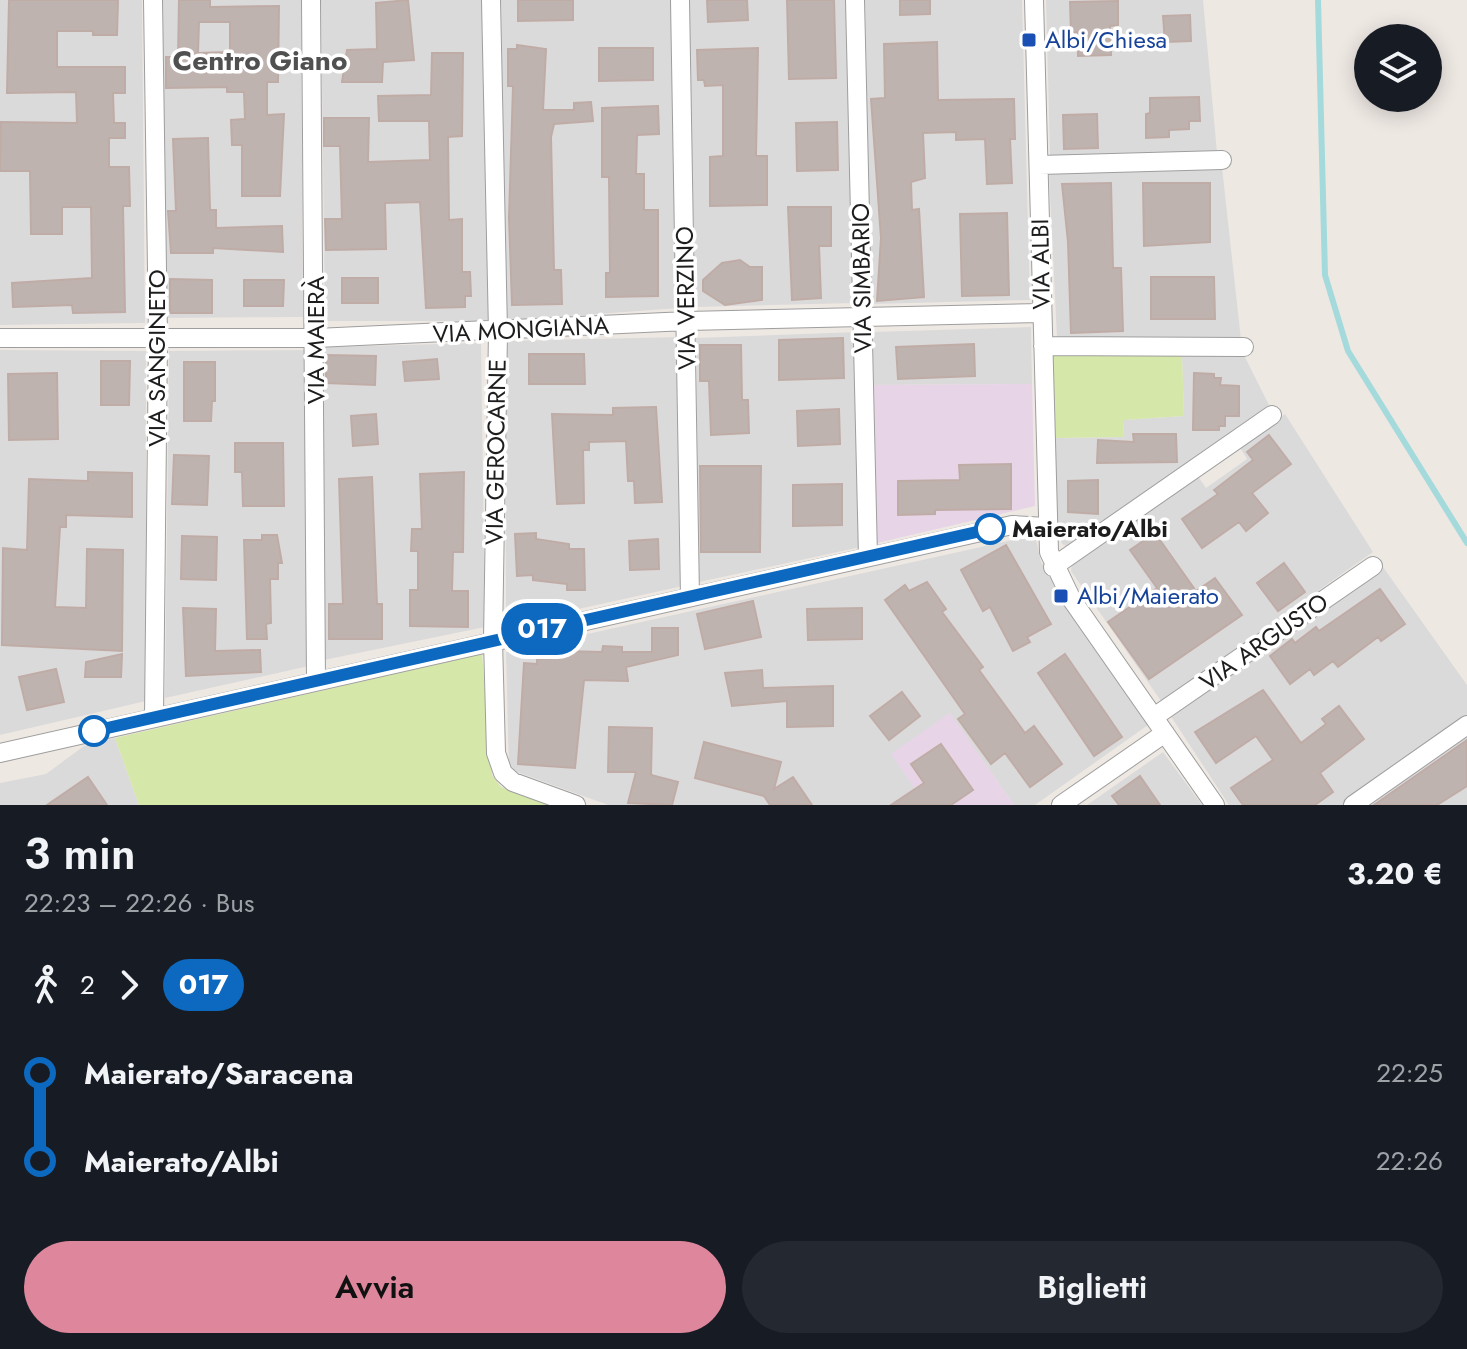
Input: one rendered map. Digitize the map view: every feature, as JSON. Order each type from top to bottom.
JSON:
[{"type":"street","name":"VIA SANGINETO","points":[[153,0],[158,338],[154,717]]},
{"type":"street","name":"VIA MAIERÀ","points":[[311,0],[316,338],[316,680]]},
{"type":"street","name":"VIA GEROCARNE","points":[[491,0],[498,332],[493,640],[496,753],[500,767],[513,782],[576,805]]},
{"type":"street","name":"VIA VERZINO","points":[[680,0],[690,597]]},
{"type":"street","name":"VIA SIMBARIO","points":[[855,0],[868,557]]},
{"type":"street","name":"VIA ALBI","points":[[1034,0],[1046,527],[1053,567]]},
{"type":"street","points":[[1039,165],[1222,160]]},
{"type":"street","name":"VIA MONGIANA","points":[[0,338],[316,338],[687,321],[1042,313]]},
{"type":"street","points":[[1043,346],[1244,347]]},
{"type":"street","points":[[1215,805],[1072,600],[1053,567],[1272,415]]},
{"type":"street","points":[[0,753],[1012,525],[1046,527]]},
{"type":"street","name":"VIA ARGUSTO","points":[[1061,805],[1160,725],[1373,566]]},
{"type":"street","points":[[1353,805],[1467,725]]},
{"type":"shaded area","points":[[0,0],[142,0],[145,323],[0,325]]},
{"type":"shaded area","points":[[158,0],[301,0],[303,317],[159,318]]},
{"type":"shaded area","points":[[321,0],[484,0],[490,321],[325,321]]},
{"type":"shaded area","points":[[501,0],[672,0],[679,308],[506,321]]},
{"type":"shaded area","points":[[689,0],[847,0],[855,303],[695,307]]},
{"type":"shaded area","points":[[865,0],[1022,0],[1030,300],[871,304]]},
{"type":"shaded area","points":[[1046,0],[1203,0],[1217,152],[1050,156]]},
{"type":"shaded area","points":[[1222,167],[1241,340],[1057,337],[1049,174],[1052,171]]},
{"type":"shaded area","points":[[1031,327],[1032,384],[874,385],[872,332]]},
{"type":"shaded area","points":[[857,332],[861,547],[699,582],[696,338]]},
{"type":"shaded area","points":[[680,337],[683,586],[506,625],[505,341]]},
{"type":"shaded area","points":[[481,343],[485,627],[324,660],[323,347]]},
{"type":"shaded area","points":[[0,350],[146,351],[146,701],[0,735]]},
{"type":"shaded area","points":[[308,350],[309,666],[165,698],[169,351]]},
{"type":"shaded area","points":[[1182,355],[1244,355],[1269,405],[1068,547],[1062,544],[1058,531],[1054,438],[1124,437],[1123,420],[1184,416]]},
{"type":"shaded area","points":[[1032,384],[1035,506],[877,543],[874,385]]},
{"type":"shaded area","points":[[1285,414],[1373,552],[1161,701],[1071,571],[1072,563],[1197,475],[1206,488],[1247,459],[1239,446]]},
{"type":"shaded area","points":[[1035,535],[1041,562],[1148,725],[1035,805],[1014,805],[950,714],[926,805],[608,805],[509,769],[506,652]]},
{"type":"shaded area","points":[[1383,567],[1467,685],[1467,805],[1229,805],[1170,715]]},
{"type":"shaded area","points":[[950,713],[1014,805],[926,805],[891,754]]},
{"type":"shaded area","points":[[115,738],[139,805],[0,805],[0,783],[46,774],[84,746]]},
{"type":"shaded area","points":[[1163,752],[1202,805],[1087,805]]},
{"type":"green space","points":[[1050,354],[1182,355],[1184,416],[1123,420],[1124,437],[1054,438]]},
{"type":"green space","points":[[482,654],[492,775],[501,787],[552,805],[139,805],[115,738]]},
{"type":"building","points":[[9,0],[118,0],[117,35],[57,31],[57,67],[125,67],[125,93],[113,93],[114,123],[125,123],[125,138],[109,138],[109,167],[129,167],[130,206],[123,206],[125,312],[73,313],[72,305],[13,307],[12,283],[92,278],[91,207],[62,207],[62,234],[31,234],[30,171],[0,171],[1,122],[77,123],[76,92],[7,93]]},
{"type":"building","points":[[179,0],[210,0],[210,7],[279,6],[278,82],[267,82],[267,115],[284,114],[280,196],[242,196],[242,145],[232,145],[231,120],[245,119],[244,92],[227,92],[227,87],[166,88],[166,57],[178,57]],"holes":[[[199,22],[230,22],[230,52],[198,53]]]},
{"type":"building","points":[[408,0],[414,60],[383,62],[382,82],[342,82],[347,50],[377,49],[376,3]]},
{"type":"building","points":[[518,0],[573,0],[573,20],[518,21]]},
{"type":"building","points":[[707,0],[747,0],[748,20],[708,22]]},
{"type":"building","points":[[787,0],[834,0],[836,78],[789,79]]},
{"type":"building","points":[[900,0],[930,0],[930,14],[900,15]]},
{"type":"building","points":[[1118,1],[1118,25],[1110,26],[1111,55],[1078,56],[1078,32],[1071,33],[1070,2]]},
{"type":"building","points":[[1190,15],[1191,41],[1165,42],[1163,16]]},
{"type":"building","points":[[937,42],[938,100],[1014,99],[1015,139],[1010,139],[1012,183],[987,184],[985,139],[956,140],[956,132],[923,133],[925,178],[911,182],[912,210],[919,209],[924,297],[877,301],[881,238],[871,99],[885,98],[884,44]]},
{"type":"building","points":[[517,45],[546,49],[543,110],[574,110],[574,103],[591,102],[593,121],[554,124],[551,137],[554,270],[561,270],[562,304],[512,305],[509,218],[513,86],[508,86],[508,49],[517,49]]},
{"type":"building","points":[[599,48],[653,48],[653,80],[599,81]]},
{"type":"building","points":[[758,48],[756,156],[767,156],[767,205],[710,206],[710,157],[723,156],[723,85],[705,86],[704,80],[698,80],[697,50]]},
{"type":"building","points":[[432,53],[463,53],[462,136],[448,137],[449,220],[462,219],[462,272],[470,272],[471,296],[465,296],[465,307],[426,308],[420,202],[385,203],[386,249],[326,250],[325,219],[342,219],[340,146],[324,146],[324,118],[369,118],[368,162],[430,160],[429,121],[379,121],[378,96],[431,95]]},
{"type":"building","points":[[1199,97],[1200,121],[1189,121],[1189,129],[1169,130],[1169,137],[1146,138],[1150,98]]},
{"type":"building","points":[[658,106],[659,134],[637,135],[636,174],[644,174],[644,210],[658,210],[658,296],[606,297],[606,273],[610,273],[609,177],[602,177],[602,108]]},
{"type":"building","points":[[1097,114],[1098,148],[1064,149],[1063,115]]},
{"type":"building","points":[[837,122],[838,170],[797,171],[796,123]]},
{"type":"building","points":[[208,138],[210,210],[216,210],[216,228],[282,226],[283,252],[213,248],[213,253],[171,253],[168,211],[176,211],[173,139]]},
{"type":"building","points":[[1111,183],[1113,268],[1121,268],[1123,331],[1071,333],[1068,242],[1062,184]]},
{"type":"building","points":[[1143,183],[1210,183],[1210,242],[1144,246]]},
{"type":"building","points":[[788,207],[831,207],[831,246],[819,246],[821,298],[792,300]]},
{"type":"building","points":[[1007,213],[1009,295],[962,296],[960,214]]},
{"type":"building","points":[[740,260],[750,267],[762,267],[762,300],[725,305],[703,291],[703,280],[722,263]]},
{"type":"building","points":[[1151,277],[1214,277],[1215,319],[1151,319]]},
{"type":"building","points":[[342,278],[378,278],[378,303],[342,303]]},
{"type":"building","points":[[170,279],[212,280],[212,313],[170,313]]},
{"type":"building","points":[[244,280],[284,280],[283,306],[244,306]]},
{"type":"building","points":[[843,338],[844,378],[779,380],[779,340]]},
{"type":"building","points":[[974,344],[975,376],[898,379],[896,347]]},
{"type":"building","points":[[700,345],[741,345],[742,400],[748,400],[749,433],[711,435],[709,381],[700,381]]},
{"type":"building","points":[[529,354],[584,354],[585,384],[529,384]]},
{"type":"building","points":[[326,355],[376,356],[375,385],[326,383]]},
{"type":"building","points":[[437,359],[439,379],[405,381],[403,362]]},
{"type":"building","points":[[101,361],[130,361],[129,405],[101,405]]},
{"type":"building","points":[[184,362],[215,362],[215,401],[212,401],[211,421],[184,421]]},
{"type":"building","points":[[57,373],[58,439],[9,440],[8,374]]},
{"type":"building","points":[[1194,373],[1214,374],[1214,378],[1221,378],[1220,385],[1239,386],[1239,416],[1225,416],[1225,426],[1219,426],[1219,430],[1193,430]]},
{"type":"building","points":[[656,407],[662,502],[635,503],[634,481],[628,481],[626,441],[589,442],[589,450],[583,450],[584,503],[557,504],[552,414],[613,415],[613,408]]},
{"type":"building","points":[[839,409],[840,444],[798,446],[797,411]]},
{"type":"building","points":[[376,414],[378,444],[353,446],[351,416]]},
{"type":"building","points":[[1133,434],[1176,434],[1177,462],[1097,463],[1098,440],[1134,442]]},
{"type":"building","points":[[1269,435],[1291,464],[1252,493],[1268,513],[1246,531],[1239,522],[1202,548],[1182,519],[1218,494],[1214,490],[1253,460],[1247,452]]},
{"type":"building","points":[[235,443],[283,443],[284,506],[243,506],[242,472],[235,472]]},
{"type":"building","points":[[174,455],[209,456],[207,505],[172,504]]},
{"type":"building","points":[[1011,464],[1011,509],[935,510],[935,514],[898,515],[898,481],[960,480],[959,465]]},
{"type":"building","points":[[700,466],[761,466],[760,552],[701,552]]},
{"type":"building","points":[[88,472],[132,473],[132,517],[66,515],[66,527],[60,527],[55,607],[86,608],[87,549],[123,550],[122,651],[2,645],[3,548],[27,550],[29,479],[88,481]]},
{"type":"building","points":[[464,472],[463,552],[453,552],[452,591],[468,591],[468,627],[410,626],[410,590],[418,590],[418,551],[411,551],[412,529],[422,529],[420,474]]},
{"type":"building","points":[[372,477],[377,604],[382,604],[382,639],[329,639],[329,604],[343,604],[339,479]]},
{"type":"building","points":[[1098,480],[1098,514],[1068,512],[1068,481]]},
{"type":"building","points":[[842,484],[842,525],[793,526],[793,485]]},
{"type":"building","points":[[536,533],[536,539],[569,544],[569,549],[584,549],[585,590],[567,590],[567,584],[533,580],[533,575],[517,576],[515,534]]},
{"type":"building","points":[[1155,533],[1196,591],[1215,578],[1242,615],[1149,679],[1108,622],[1157,588],[1130,550]]},
{"type":"building","points":[[262,535],[277,535],[282,563],[278,563],[278,579],[270,579],[271,623],[266,624],[267,639],[247,639],[244,540],[262,540]]},
{"type":"building","points":[[182,536],[217,537],[216,580],[181,579]]},
{"type":"building","points":[[658,539],[659,569],[630,570],[629,541]]},
{"type":"building","points":[[1006,545],[1051,624],[1027,637],[1030,642],[1013,651],[990,607],[983,611],[961,570]]},
{"type":"building","points":[[1284,563],[1305,592],[1278,611],[1257,583]]},
{"type":"building","points":[[927,582],[946,609],[942,612],[983,667],[979,670],[1025,733],[1034,726],[1062,764],[1030,787],[1005,753],[991,764],[958,719],[965,714],[885,600],[905,585],[909,591]]},
{"type":"building","points":[[1380,589],[1405,624],[1381,641],[1378,637],[1338,667],[1333,661],[1314,675],[1310,669],[1290,684],[1270,656],[1292,639],[1295,643],[1316,627],[1319,631]]},
{"type":"building","points":[[753,601],[761,637],[705,649],[697,614]]},
{"type":"building","points":[[183,608],[216,609],[215,651],[260,650],[261,672],[186,676]]},
{"type":"building","points":[[862,608],[862,639],[808,640],[807,609]]},
{"type":"building","points":[[652,628],[678,628],[678,655],[626,667],[628,681],[584,680],[575,768],[518,764],[524,663],[537,664],[537,659],[564,656],[564,651],[602,652],[603,646],[622,647],[622,652],[652,652]]},
{"type":"building","points":[[122,654],[121,677],[85,677],[86,662]]},
{"type":"building","points":[[1065,654],[1122,737],[1094,756],[1038,673]]},
{"type":"building","points":[[56,669],[64,702],[27,710],[19,677]]},
{"type":"building","points":[[762,670],[763,688],[833,686],[833,726],[787,727],[787,701],[732,706],[725,673]]},
{"type":"building","points":[[1263,690],[1301,743],[1326,724],[1322,719],[1339,706],[1364,739],[1320,773],[1333,792],[1315,805],[1243,805],[1231,788],[1273,760],[1256,736],[1216,763],[1195,732]]},
{"type":"building","points":[[902,692],[920,716],[889,740],[870,716]]},
{"type":"building","points":[[609,727],[652,728],[651,775],[678,782],[672,805],[628,803],[636,772],[608,772]]},
{"type":"building","points":[[1467,740],[1467,786],[1437,805],[1374,805]]},
{"type":"building","points":[[704,742],[781,762],[774,789],[793,777],[812,805],[770,805],[764,796],[695,778]]},
{"type":"building","points":[[941,744],[973,790],[951,805],[891,805],[924,783],[911,764]]},
{"type":"building","points":[[1140,776],[1160,805],[1119,805],[1112,796]]},
{"type":"building","points":[[88,777],[107,805],[47,805]]},
{"type":"waterway","points":[[1318,0],[1325,275],[1348,351],[1467,543]]},
{"type":"bus line","name":"017","points":[[94,731],[990,529]]},
{"type":"place","name":"Albi/Chiesa","points":[[1029,40]]},
{"type":"place","name":"Maierato/Albi","points":[[990,529]]},
{"type":"place","name":"Albi/Maierato","points":[[1061,596]]},
{"type":"district","name":"Centro Giano","points":[[260,60]]}]
